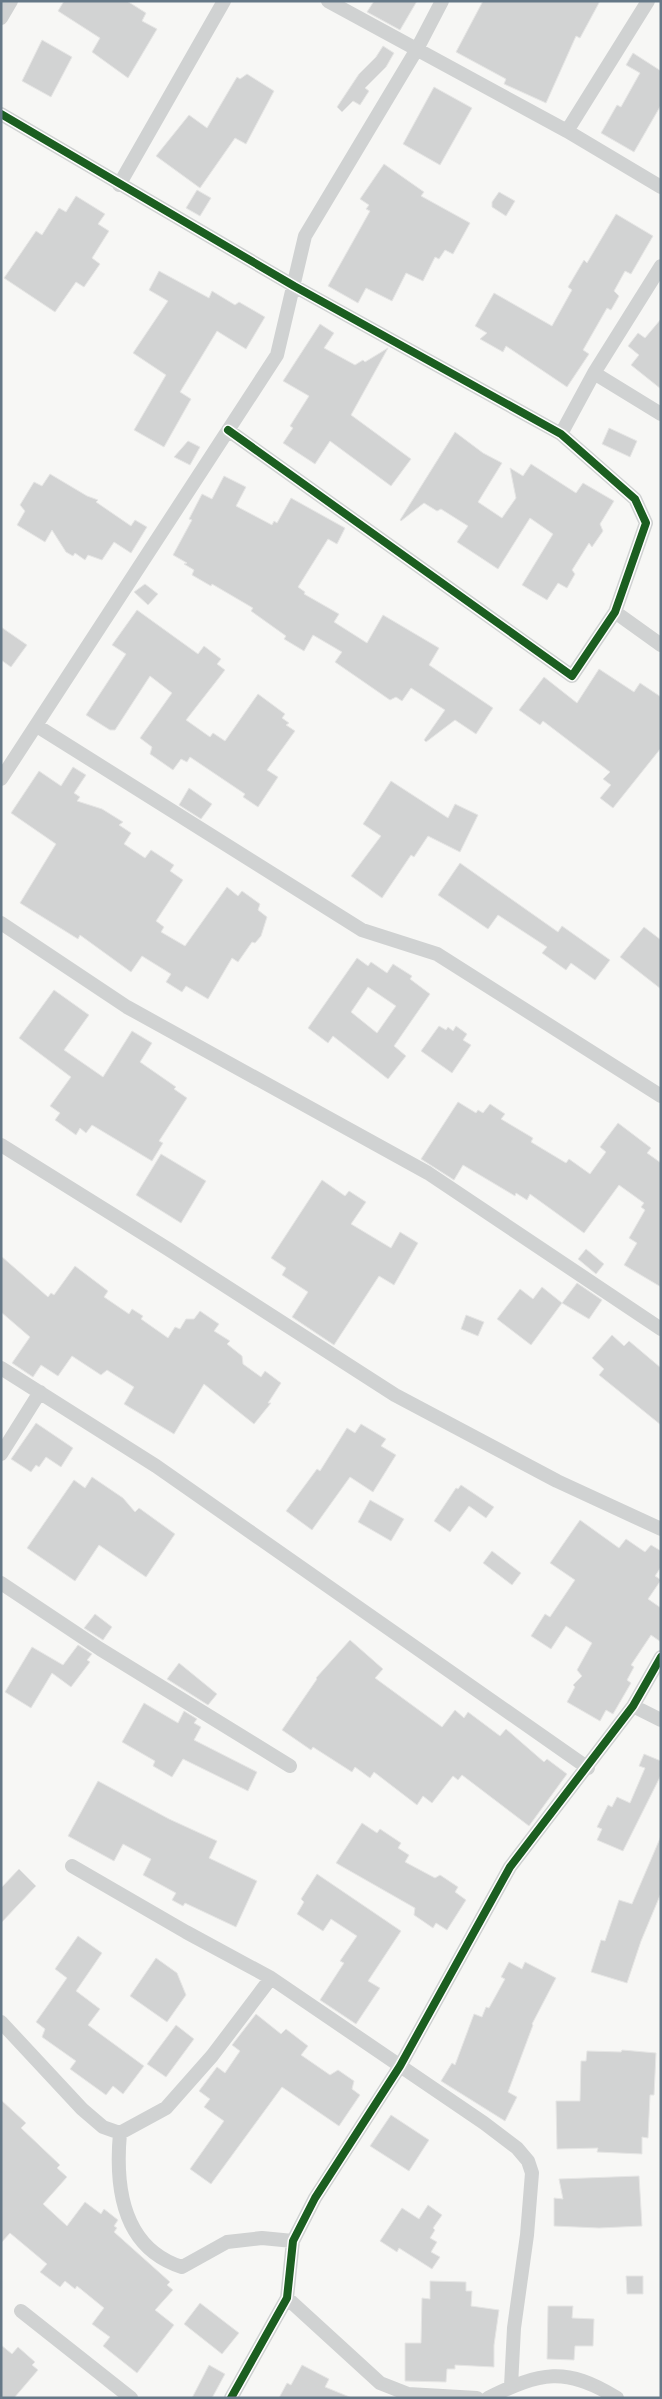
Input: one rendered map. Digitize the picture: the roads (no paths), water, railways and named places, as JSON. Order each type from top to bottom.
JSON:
[{"type":"street","points":[[1,18],[11,1]]},
{"type":"street","points":[[119,185],[224,1]]},
{"type":"street","points":[[328,1],[566,131],[661,187]]},
{"type":"street","points":[[1,779],[277,355],[305,236],[417,49],[442,1]]},
{"type":"street","points":[[566,131],[648,1]]},
{"type":"street","points":[[1,114],[294,286],[561,434],[634,499],[646,523],[615,612],[572,676],[228,430]]},
{"type":"street","points":[[561,434],[594,372],[661,266]]},
{"type":"street","points":[[594,372],[661,414]]},
{"type":"street","points":[[615,612],[661,645]]},
{"type":"street","points":[[37,726],[362,930],[437,954],[661,1096]]},
{"type":"street","points":[[1,923],[127,1007],[428,1173],[661,1329]]},
{"type":"street","points":[[1,1145],[168,1249],[395,1395],[557,1481],[661,1530]]},
{"type":"street","points":[[1,1368],[156,1466],[588,1768]]},
{"type":"street","points":[[1,1454],[40,1392]]},
{"type":"street","points":[[1,1583],[100,1649],[290,1766]]},
{"type":"street","points":[[231,2398],[287,2298],[293,2241],[315,2198],[400,2066],[510,1867],[588,1768],[633,1706],[661,1656]]},
{"type":"street","points":[[633,1706],[661,1720]]},
{"type":"street","points":[[72,1866],[186,1932],[271,1978],[484,2123],[517,2148],[528,2161],[532,2174],[514,2328],[511,2386]]},
{"type":"street","points":[[1,2022],[82,2109],[103,2127],[120,2133],[166,2108],[212,2056],[271,1978]]},
{"type":"street","points":[[120,2133],[117,2166],[121,2201],[135,2231],[150,2249],[167,2262],[182,2267],[227,2242],[262,2238],[293,2241]]},
{"type":"street","points":[[287,2298],[380,2383],[408,2394],[477,2398]]},
{"type":"street","points":[[21,2310],[131,2398]]},
{"type":"street","points":[[488,2398],[511,2386],[544,2376],[572,2376],[598,2386],[617,2398]]},
{"type":"street","points":[[378,2398],[380,2383]]}]
